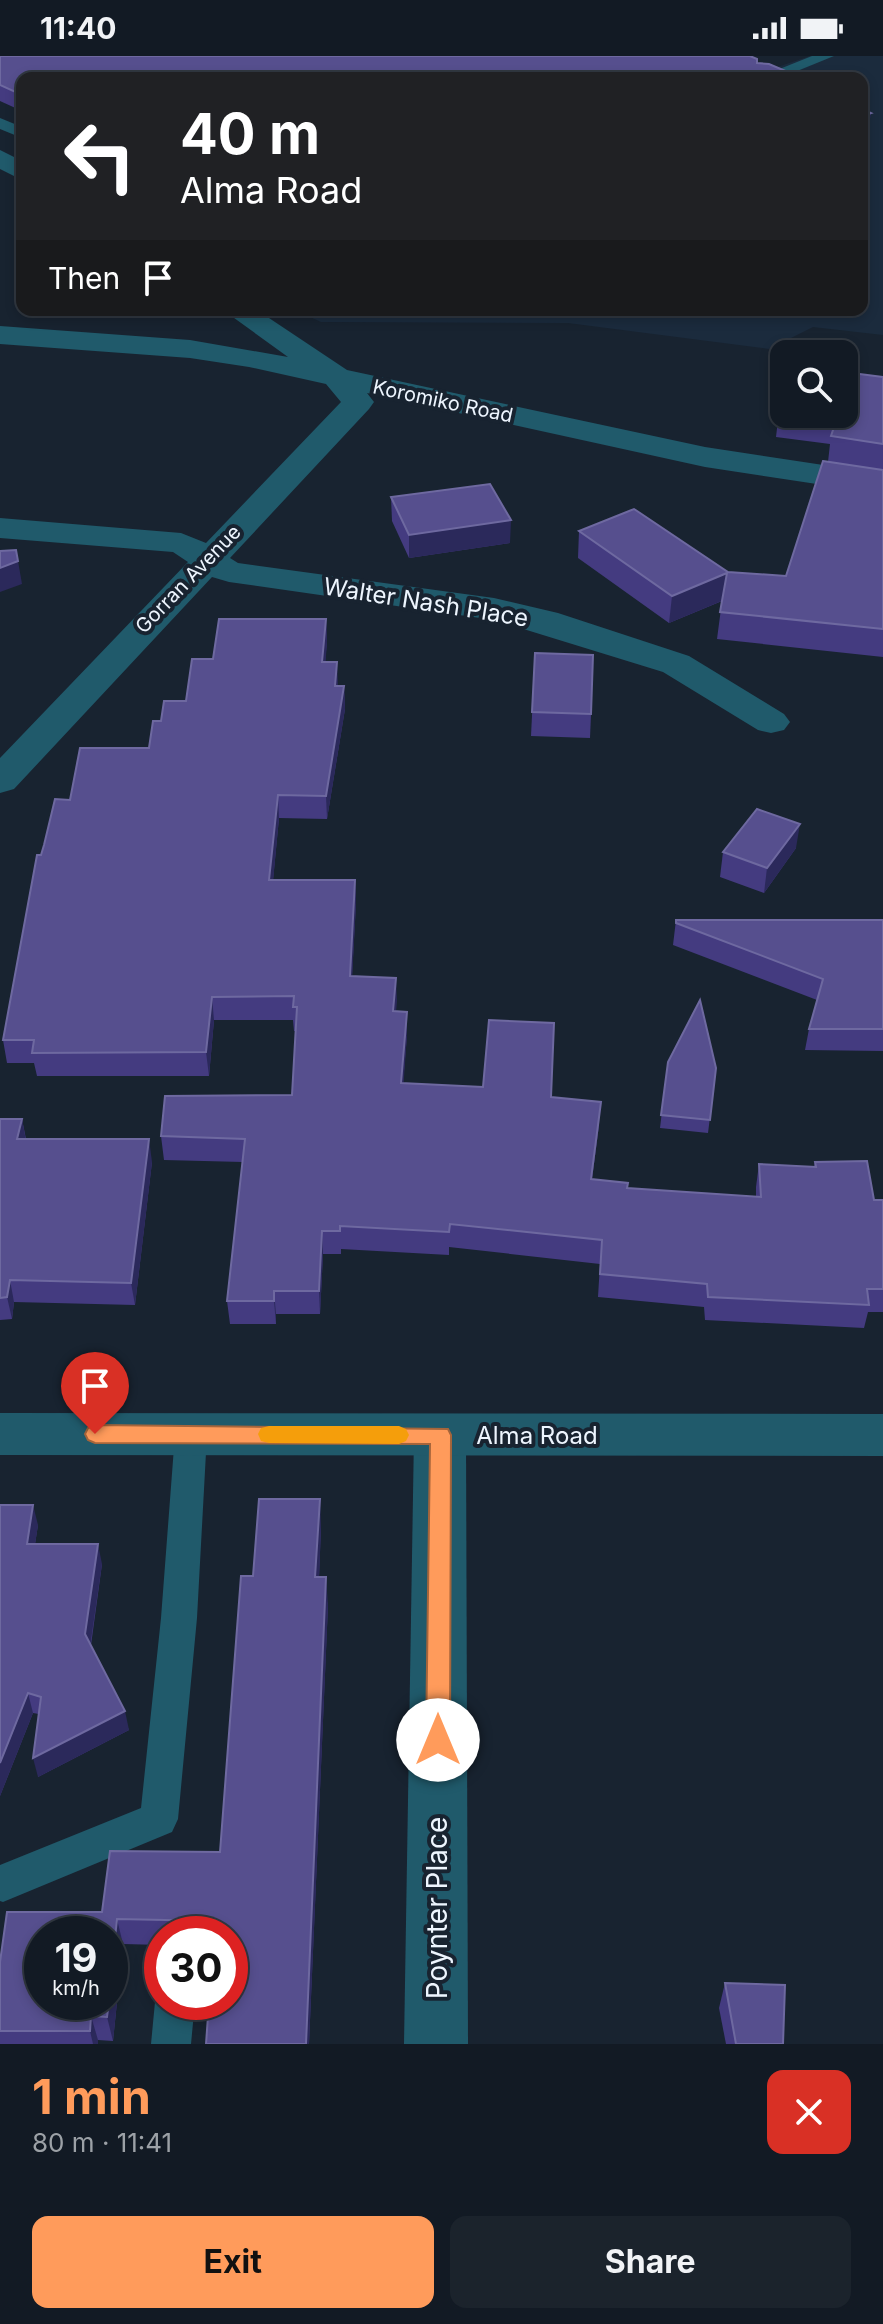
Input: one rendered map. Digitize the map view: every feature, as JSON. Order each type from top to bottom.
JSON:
[{"type":"street","points":[[247,316],[338,378]]},
{"type":"street","name":"Koromiko Road","points":[[0,335],[190,349],[705,457],[883,484]]},
{"type":"street","name":"Gorran Avenue","points":[[0,781],[358,402],[338,378]]},
{"type":"street","name":"Walter Nash Place","points":[[0,528],[181,543],[229,572],[494,609],[545,621],[676,664],[771,722]]},
{"type":"street","name":"Alma Road","points":[[0,1434],[883,1435]]},
{"type":"street","name":"Poynter Place","points":[[436,2044],[440,1435]]},
{"type":"lane","points":[[782,72],[826,56]]},
{"type":"lane","points":[[3,1883],[159,1819],[179,1618],[191,1434]]},
{"type":"lane","points":[[171,2044],[173,2020]]},
{"type":"shaded area","points":[[810,56],[883,56],[883,335],[813,327],[787,340],[770,340],[769,349],[568,323],[321,322],[308,316],[868,316],[868,72],[763,72]]},
{"type":"building","points":[[0,56],[750,56],[757,59],[757,63],[788,72],[16,72],[16,92],[0,85]]},
{"type":"building","points":[[858,374],[883,377],[883,444],[831,436],[834,428],[858,428]]},
{"type":"building","points":[[823,461],[883,470],[883,629],[720,612],[727,573],[672,596],[579,531],[634,509],[728,572],[786,576]]},
{"type":"building","points":[[490,484],[511,520],[409,535],[391,497]]},
{"type":"building","points":[[16,550],[18,561],[0,568],[0,551]]},
{"type":"building","points":[[219,619],[326,619],[322,662],[337,662],[335,686],[344,686],[326,796],[278,795],[269,880],[355,880],[350,976],[396,978],[393,1011],[407,1012],[401,1083],[483,1087],[489,1020],[554,1023],[551,1097],[601,1102],[591,1179],[628,1183],[627,1188],[761,1197],[759,1164],[816,1167],[815,1162],[867,1161],[874,1200],[883,1200],[883,1289],[867,1289],[869,1305],[708,1297],[707,1284],[600,1274],[602,1240],[450,1224],[449,1232],[340,1226],[340,1231],[322,1231],[319,1291],[274,1291],[274,1301],[227,1301],[245,1139],[161,1136],[165,1096],[292,1095],[297,1007],[293,1007],[294,996],[212,997],[206,1052],[32,1053],[34,1040],[3,1040],[37,855],[41,855],[55,799],[70,800],[80,748],[149,748],[153,721],[161,721],[164,701],[186,701],[192,659],[213,659]]},
{"type":"building","points":[[535,653],[593,655],[591,714],[532,712]]},
{"type":"building","points":[[757,809],[800,824],[767,868],[723,852]]},
{"type":"building","points":[[676,920],[883,920],[883,1029],[809,1029],[823,979],[676,923]]},
{"type":"building","points":[[700,1000],[716,1068],[710,1120],[661,1115],[668,1062]]},
{"type":"building","points":[[0,1119],[22,1119],[17,1139],[149,1139],[131,1283],[10,1280],[7,1297],[0,1298]]},
{"type":"building","points":[[259,1499],[320,1499],[315,1577],[326,1577],[306,2044],[206,2044],[208,2020],[248,2020],[248,1916],[144,1916],[144,1920],[128,1919],[128,1916],[24,1916],[24,2020],[91,2020],[90,2031],[0,2031],[0,1962],[7,1912],[102,1912],[110,1851],[220,1852],[241,1576],[253,1576]]},
{"type":"building","points":[[0,1505],[33,1505],[27,1544],[98,1544],[85,1634],[125,1711],[33,1758],[41,1697],[28,1693],[0,1763]]},
{"type":"building","points":[[725,1983],[785,1985],[783,2044],[736,2044]]},
{"type":"slow traffic","points":[[269,1434],[399,1435]]},
{"type":"route","points":[[95,1434],[440,1435],[438,1740]]}]
